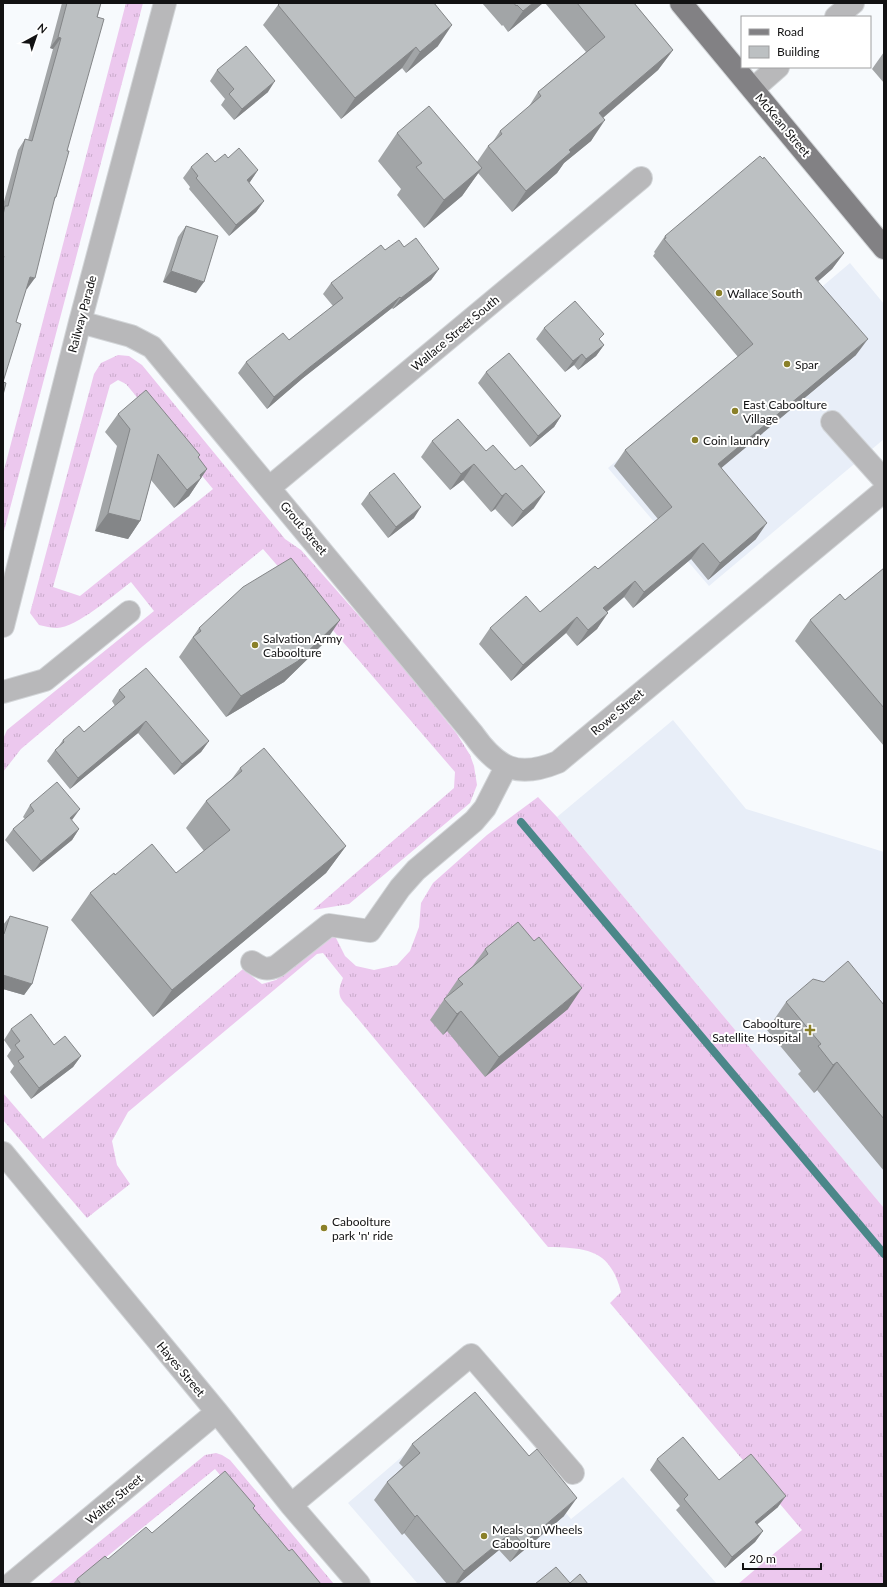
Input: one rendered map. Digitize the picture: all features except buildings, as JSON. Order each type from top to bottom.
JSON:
[{"type":"main road","name":"McKean Street","points":[[681,3],[884,248]]},
{"type":"street","name":"Railway Parade","points":[[3,626],[80,322],[166,3]]},
{"type":"street","points":[[837,16],[853,3]]},
{"type":"street","points":[[753,89],[777,68]]},
{"type":"street","name":"Wallace Street South","points":[[270,487],[641,178]]},
{"type":"street","name":"Grout Street","points":[[80,322],[131,336],[152,347],[270,487],[485,750],[506,767]]},
{"type":"street","points":[[832,422],[884,480]]},
{"type":"street","name":"Rowe Street","points":[[506,767],[519,769],[544,768],[558,762],[884,491]]},
{"type":"street","points":[[3,692],[45,680],[129,612]]},
{"type":"street","points":[[252,962],[260,968],[269,969],[277,966],[329,925],[370,931],[400,888],[416,870],[474,821],[485,808],[506,767]]},
{"type":"street","name":"Hayes Street","points":[[3,1153],[217,1412],[291,1505],[359,1584]]},
{"type":"street","points":[[291,1505],[471,1355],[573,1473]]},
{"type":"street","name":"Walter Street","points":[[11,1584],[217,1412]]},
{"type":"shaded area","points":[[850,263],[884,304],[884,439],[709,586],[608,468]]},
{"type":"shaded area","name":"Caboolture Satellite Hospital","points":[[673,720],[746,809],[884,852],[884,1208],[557,817]]},
{"type":"shaded area","points":[[469,1399],[571,1519],[623,1477],[717,1584],[418,1584],[348,1503]]},
{"type":"green space","points":[[126,3],[143,3],[3,535],[3,474]]},
{"type":"green space","points":[[118,355],[129,356],[142,365],[285,539],[301,550],[390,651],[457,734],[470,755],[474,766],[477,785],[470,803],[349,904],[313,910],[454,788],[455,772],[263,549],[143,646],[21,749],[3,772],[3,739],[7,730],[154,611],[131,582],[85,617],[65,627],[55,628],[39,625],[30,613],[94,374],[101,363]],"holes":[[[118,380],[126,384],[213,489],[80,596],[53,587],[110,385]]]},
{"type":"green space","points":[[538,797],[557,817],[884,1208],[884,1584],[738,1584],[802,1530],[610,1303],[621,1292],[610,1267],[603,1259],[585,1250],[548,1247],[343,1001],[339,991],[343,978],[323,953],[317,954],[128,1112],[112,1141],[117,1165],[130,1184],[87,1218],[3,1120],[3,1093],[43,1139],[243,969],[262,984],[276,980],[334,934],[345,956],[356,966],[374,970],[397,965],[410,951],[419,927],[421,903],[433,883],[487,835]]},
{"type":"green space","points":[[216,1453],[230,1460],[334,1584],[311,1584],[215,1469],[73,1584],[48,1584],[205,1455]]},
{"type":"waterway","points":[[521,822],[884,1254]]},
{"type":"place","name":"Wallace South","points":[[719,293]]},
{"type":"place","name":"Spar","points":[[787,364]]},
{"type":"place","name":"East Caboolture Village","points":[[735,411]]},
{"type":"place","name":"Coin laundry","points":[[695,440]]},
{"type":"place","name":"Salvation Army Caboolture","points":[[255,645]]},
{"type":"place","name":"Caboolture Satellite Hospital","points":[[810,1030]]},
{"type":"place","name":"Caboolture park 'n' ride","points":[[324,1228]]},
{"type":"place","name":"Meals on Wheels Caboolture","points":[[484,1536]]}]
